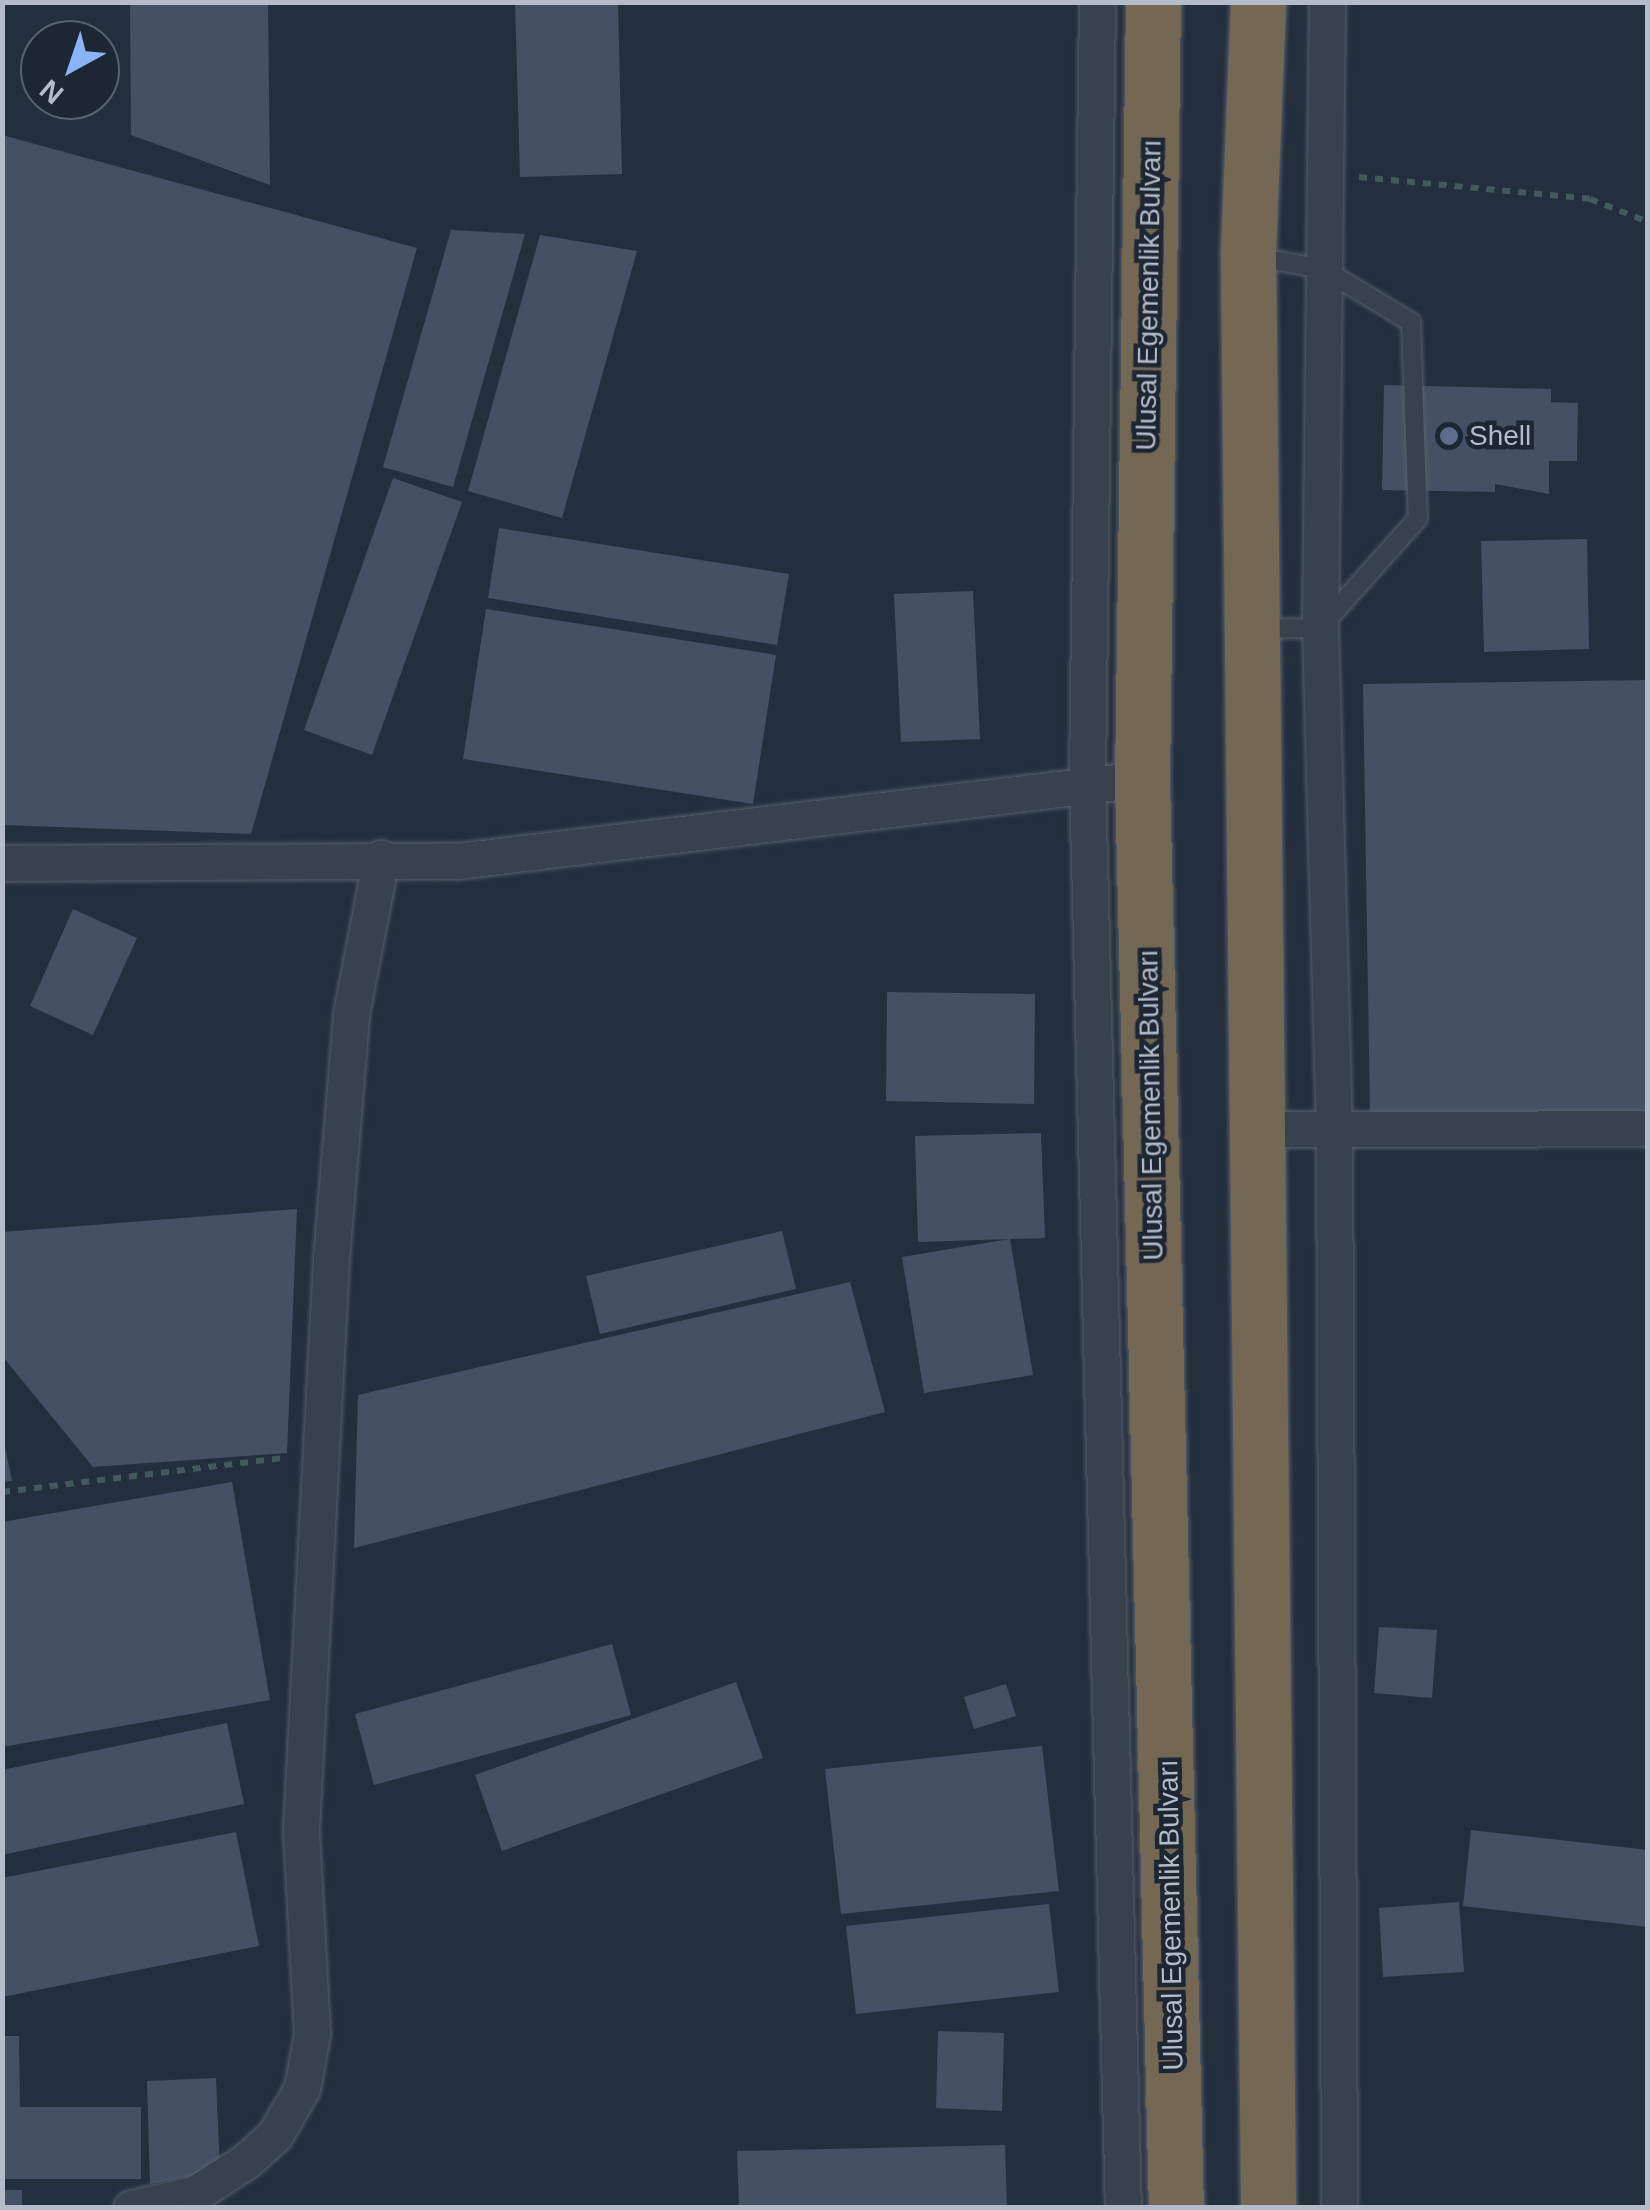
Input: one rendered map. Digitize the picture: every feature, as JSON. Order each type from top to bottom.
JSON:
[{"type":"highway","name":"Ulusal Egemenlik Bulvarı","points":[[1153,2],[1142,779],[1176,2208]]},
{"type":"highway","points":[[1258,2],[1248,256],[1268,2208]]},
{"type":"street","points":[[1097,2],[1087,780],[1122,2208]]},
{"type":"street","points":[[1327,2],[1320,628],[1334,1131],[1339,2208]]},
{"type":"street","points":[[2,864],[549,853],[1087,780],[1142,779]]},
{"type":"street","points":[[131,2208],[195,2194],[246,2162],[275,2135],[302,2088],[312,2034],[301,1828],[320,1454],[351,1014],[381,858]]},
{"type":"street","points":[[1259,1129],[1648,1128]]},
{"type":"lane","points":[[1248,256],[1322,269],[1410,322],[1418,518],[1320,628],[1250,629]]},
{"type":"path","points":[[1323,174],[1590,199],[1648,222]]},
{"type":"path","points":[[2,1492],[320,1454]]},
{"type":"building","points":[[130,2],[268,2],[270,185],[131,135]]},
{"type":"building","points":[[515,2],[618,2],[622,174],[520,177]]},
{"type":"building","points":[[2,135],[417,248],[251,834],[2,825]]},
{"type":"building","points":[[451,230],[525,234],[453,487],[383,467]]},
{"type":"building","points":[[540,235],[637,251],[562,518],[468,491]]},
{"type":"building","name":"Shell","points":[[1384,385],[1551,389],[1551,402],[1578,403],[1577,461],[1549,461],[1549,494],[1495,484],[1495,492],[1382,490]]},
{"type":"building","points":[[393,478],[462,502],[372,755],[304,730]]},
{"type":"building","points":[[499,528],[789,574],[777,645],[488,598]]},
{"type":"building","points":[[1587,539],[1589,649],[1484,652],[1481,541]]},
{"type":"building","points":[[973,591],[980,739],[901,742],[894,594]]},
{"type":"building","points":[[486,609],[776,655],[753,804],[463,759]]},
{"type":"building","points":[[1648,680],[1648,1112],[1370,1115],[1363,684]]},
{"type":"building","points":[[73,909],[137,938],[93,1035],[30,1006]]},
{"type":"building","points":[[887,992],[1035,994],[1034,1104],[886,1101]]},
{"type":"building","points":[[1041,1133],[1045,1238],[918,1242],[915,1136]]},
{"type":"building","points":[[297,1209],[287,1453],[93,1467],[3,1357],[2,1232]]},
{"type":"building","points":[[782,1231],[796,1289],[600,1334],[586,1276]]},
{"type":"building","points":[[1010,1239],[1033,1375],[924,1393],[902,1257]]},
{"type":"building","points":[[850,1282],[885,1412],[354,1548],[358,1395]]},
{"type":"building","points":[[2,1432],[12,1481],[2,1482]]},
{"type":"building","points":[[232,1482],[270,1700],[2,1747],[2,1522]]},
{"type":"building","points":[[1379,1627],[1437,1630],[1432,1698],[1374,1693]]},
{"type":"building","points":[[612,1644],[631,1715],[374,1785],[355,1714]]},
{"type":"building","points":[[736,1682],[763,1758],[502,1851],[475,1775]]},
{"type":"building","points":[[1006,1684],[1016,1716],[974,1729],[964,1697]]},
{"type":"building","points":[[227,1723],[244,1804],[2,1855],[2,1770]]},
{"type":"building","points":[[1042,1746],[1059,1891],[841,1914],[825,1769]]},
{"type":"building","points":[[1471,1830],[1648,1850],[1648,1927],[1463,1906]]},
{"type":"building","points":[[236,1832],[259,1946],[2,1997],[2,1878]]},
{"type":"building","points":[[1459,1902],[1464,1972],[1383,1977],[1379,1908]]},
{"type":"building","points":[[1049,1904],[1059,1992],[856,2014],[846,1926]]},
{"type":"building","points":[[938,2031],[1004,2033],[1002,2111],[936,2108]]},
{"type":"building","points":[[2,2036],[19,2036],[20,2107],[141,2107],[141,2179],[2,2179]]},
{"type":"building","points":[[216,2078],[220,2171],[150,2184],[147,2081]]},
{"type":"building","points":[[1005,2145],[1007,2208],[739,2208],[737,2151]]},
{"type":"building","points":[[2,2190],[22,2190],[22,2208],[2,2208]]},
{"type":"place","name":"Shell","points":[[1449,436]]}]
